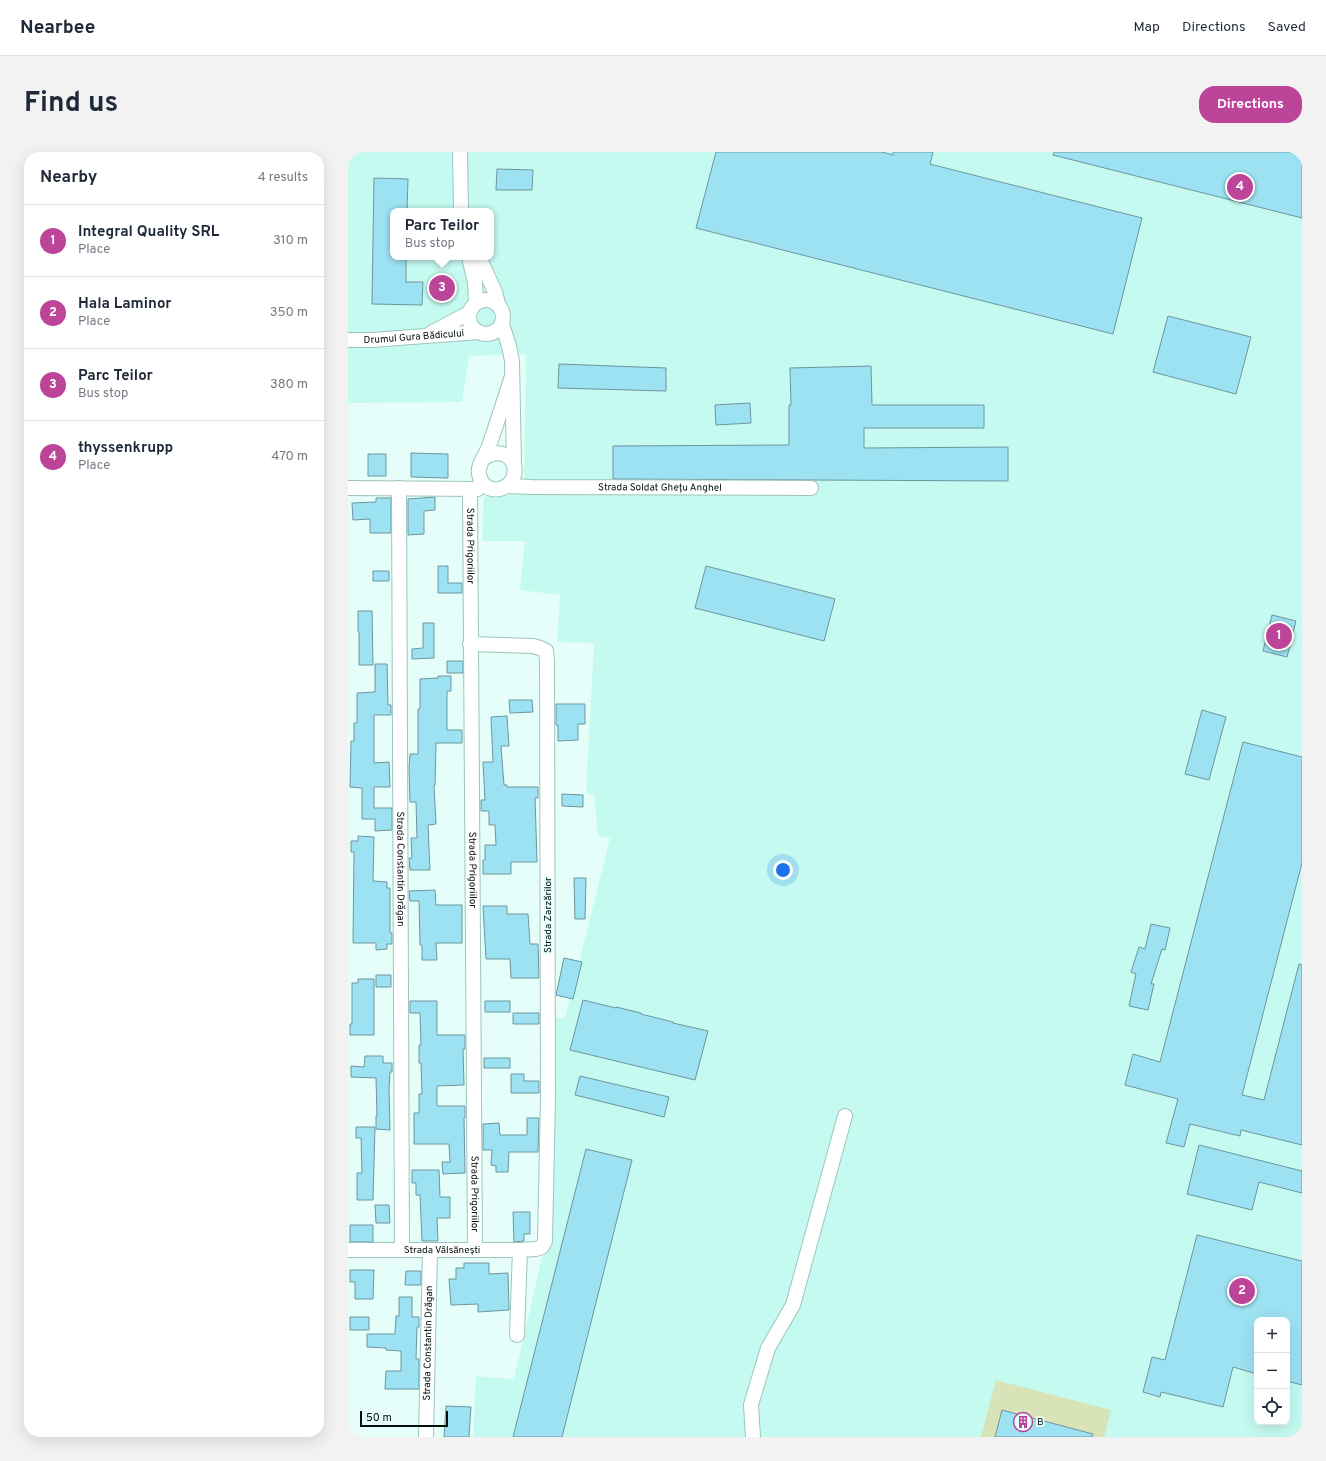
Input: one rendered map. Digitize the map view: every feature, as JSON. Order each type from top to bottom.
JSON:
[{"type":"street","points":[[460,152],[461,208]]},
{"type":"street","points":[[470,260],[475,283],[471,324],[485,333],[499,328],[502,324]]},
{"type":"street","points":[[480,260],[493,286],[498,304],[503,314],[502,324],[511,354],[514,464]]},
{"type":"street","points":[[423,337],[488,300],[498,304]]},
{"type":"street","name":"Drumul Gura Bădicului","points":[[348,340],[372,340],[485,333],[507,340]]},
{"type":"street","points":[[484,458],[511,379]]},
{"type":"street","points":[[501,453],[511,459],[514,464],[516,470],[515,476],[508,486],[497,490],[481,481],[479,475],[480,463],[489,454],[501,453]]},
{"type":"street","points":[[470,489],[479,475]]},
{"type":"street","name":"Strada Soldat Ghețu Anghel","points":[[508,486],[811,488]]},
{"type":"street","points":[[348,488],[491,488]]},
{"type":"street","name":"Strada Constantin Drăgan","points":[[398,488],[402,1250]]},
{"type":"street","name":"Strada Prigoriilor","points":[[470,489],[475,1250]]},
{"type":"street","name":"Strada Zarzărilor","points":[[470,644],[533,646],[546,651],[548,661],[548,1097],[546,1234],[542,1247],[536,1249]]},
{"type":"street","points":[[753,1437],[751,1405],[768,1348],[793,1305],[845,1116]]},
{"type":"street","name":"Strada Vâlsănești","points":[[348,1250],[536,1249]]},
{"type":"street","name":"Strada Constantin Drăgan","points":[[426,1437],[430,1250]]},
{"type":"street","points":[[517,1335],[520,1250]]},
{"type":"shaded area","points":[[348,152],[1302,152],[1302,1437],[473,1437],[476,1376],[514,1379],[542,1257],[549,1243],[554,1017],[565,1018],[610,838],[598,836],[594,795],[586,793],[594,643],[557,642],[560,595],[520,590],[525,541],[482,541],[484,496],[524,494],[526,354],[469,356],[462,402],[348,403]]},
{"type":"shaded area","points":[[996,1380],[1111,1410],[1104,1437],[981,1437]]},
{"type":"building","points":[[716,152],[882,152],[893,155],[893,152],[933,152],[930,164],[1142,218],[1113,334],[696,228]]},
{"type":"building","points":[[1054,152],[1289,152],[1302,155],[1302,218],[1053,155]]},
{"type":"building","points":[[497,169],[533,170],[532,190],[496,190]]},
{"type":"building","points":[[374,178],[408,179],[407,208],[390,208],[390,260],[406,260],[406,282],[423,282],[422,305],[372,304]]},
{"type":"building","points":[[1168,316],[1251,337],[1236,394],[1153,372]]},
{"type":"building","points":[[559,364],[666,368],[666,391],[558,388]]},
{"type":"building","points":[[871,366],[872,405],[984,405],[984,428],[864,428],[864,448],[1008,447],[1008,481],[613,479],[613,446],[789,445],[789,405],[791,405],[790,368]]},
{"type":"building","points":[[750,403],[751,423],[716,425],[715,405]]},
{"type":"building","points":[[411,453],[448,454],[448,478],[411,477]]},
{"type":"building","points":[[368,454],[386,454],[386,476],[368,476]]},
{"type":"building","points":[[435,497],[435,510],[424,511],[424,534],[408,535],[408,499]]},
{"type":"building","points":[[376,498],[391,498],[391,533],[370,533],[370,519],[353,520],[352,503],[376,502]]},
{"type":"building","points":[[438,566],[448,566],[448,583],[462,583],[462,593],[438,593]]},
{"type":"building","points":[[706,566],[835,599],[824,641],[695,608]]},
{"type":"building","points":[[373,571],[389,571],[389,581],[373,581]]},
{"type":"building","points":[[358,611],[372,611],[373,665],[359,665]]},
{"type":"building","points":[[1272,615],[1296,621],[1287,657],[1263,651]]},
{"type":"building","points":[[423,623],[434,623],[434,658],[412,659],[412,649],[423,648]]},
{"type":"building","points":[[447,661],[463,661],[463,673],[447,673]]},
{"type":"building","points":[[375,664],[387,664],[388,705],[391,705],[391,715],[374,715],[374,763],[389,762],[390,787],[374,787],[374,808],[392,808],[392,830],[375,831],[375,819],[362,819],[362,788],[350,787],[351,741],[354,741],[354,723],[357,723],[357,693],[375,692]]},
{"type":"building","points":[[438,676],[451,676],[451,691],[447,691],[447,730],[462,730],[462,743],[436,743],[434,785],[436,824],[428,825],[430,870],[410,870],[409,858],[412,858],[411,838],[417,838],[416,802],[410,802],[409,768],[410,754],[418,754],[420,679],[438,678]]},
{"type":"building","points":[[509,700],[532,700],[533,712],[510,713]]},
{"type":"building","points":[[556,704],[585,704],[585,724],[578,724],[578,740],[558,741]]},
{"type":"building","points":[[1202,710],[1226,717],[1209,780],[1185,774]]},
{"type":"building","points":[[507,716],[509,746],[501,746],[504,785],[507,785],[507,787],[538,787],[538,798],[535,798],[537,862],[511,862],[511,874],[483,874],[485,845],[496,845],[495,825],[489,825],[489,811],[481,811],[481,800],[485,800],[483,762],[493,762],[491,717]]},
{"type":"building","points":[[1243,742],[1302,757],[1302,863],[1242,1095],[1264,1100],[1299,964],[1302,965],[1302,1145],[1241,1130],[1240,1136],[1190,1124],[1184,1147],[1166,1143],[1178,1099],[1125,1085],[1133,1054],[1160,1062]]},
{"type":"building","points":[[562,794],[583,795],[583,807],[562,806]]},
{"type":"building","points":[[358,836],[374,837],[373,881],[387,882],[387,888],[390,888],[390,933],[392,933],[392,944],[387,944],[387,949],[376,950],[376,943],[353,943],[354,852],[351,852],[351,841],[358,841]]},
{"type":"building","points":[[574,878],[586,878],[585,919],[575,919]]},
{"type":"building","points":[[435,890],[436,905],[462,905],[462,943],[436,943],[437,960],[422,960],[422,945],[420,945],[419,901],[410,901],[409,891]]},
{"type":"building","points":[[483,906],[507,906],[507,914],[528,914],[530,944],[538,944],[539,978],[511,978],[510,959],[486,959]]},
{"type":"building","points":[[1151,924],[1170,928],[1165,950],[1162,949],[1151,984],[1154,984],[1148,1010],[1129,1006],[1136,974],[1131,972],[1139,947],[1145,949]]},
{"type":"building","points":[[564,958],[582,962],[573,999],[556,995]]},
{"type":"building","points":[[376,975],[391,975],[391,987],[376,987]]},
{"type":"building","points":[[358,979],[374,979],[374,1035],[350,1035],[350,1024],[352,1024],[352,983],[358,983]]},
{"type":"building","points":[[583,1000],[641,1013],[673,1023],[708,1031],[695,1080],[570,1050]]},
{"type":"building","points":[[410,1001],[437,1001],[437,1035],[465,1035],[465,1049],[463,1049],[464,1085],[437,1086],[437,1106],[465,1106],[465,1173],[443,1174],[442,1162],[450,1162],[449,1144],[414,1144],[414,1113],[419,1113],[419,1094],[422,1094],[421,1063],[419,1063],[419,1045],[421,1045],[420,1013],[410,1013]]},
{"type":"building","points":[[485,1001],[510,1001],[510,1012],[485,1012]]},
{"type":"building","points":[[513,1013],[539,1013],[539,1024],[513,1024]]},
{"type":"building","points":[[365,1056],[383,1056],[383,1063],[392,1063],[389,1089],[390,1130],[376,1129],[376,1078],[351,1077],[351,1066],[364,1067]]},
{"type":"building","points":[[484,1058],[510,1058],[510,1068],[484,1068]]},
{"type":"building","points":[[511,1074],[524,1074],[524,1081],[539,1081],[539,1093],[511,1093]]},
{"type":"building","points":[[580,1076],[669,1097],[664,1117],[575,1095]]},
{"type":"building","points":[[527,1118],[539,1118],[538,1152],[509,1152],[508,1172],[496,1172],[496,1166],[491,1165],[492,1150],[483,1150],[483,1124],[499,1123],[500,1135],[527,1135]]},
{"type":"building","points":[[356,1127],[375,1127],[373,1200],[357,1200],[357,1173],[362,1173],[361,1138],[356,1138]]},
{"type":"building","points":[[1199,1145],[1302,1171],[1302,1193],[1259,1182],[1252,1210],[1187,1194]]},
{"type":"building","points":[[586,1149],[632,1160],[562,1437],[513,1437]]},
{"type":"building","points":[[412,1170],[439,1170],[440,1197],[450,1197],[450,1218],[437,1218],[438,1241],[422,1241],[420,1195],[416,1195],[416,1183],[412,1183]]},
{"type":"building","points":[[375,1205],[389,1205],[390,1223],[376,1223]]},
{"type":"building","points":[[513,1212],[530,1212],[530,1234],[524,1234],[524,1241],[514,1242]]},
{"type":"building","points":[[350,1225],[373,1225],[373,1242],[350,1242]]},
{"type":"building","points":[[1197,1235],[1302,1261],[1302,1385],[1290,1382],[1290,1317],[1254,1317],[1254,1373],[1233,1367],[1223,1407],[1161,1392],[1160,1397],[1143,1392],[1152,1357],[1165,1360]]},
{"type":"building","points":[[464,1263],[489,1263],[489,1274],[508,1273],[509,1310],[478,1312],[478,1304],[451,1305],[449,1279],[456,1279],[456,1268],[464,1268]]},
{"type":"building","points":[[350,1270],[374,1270],[373,1299],[355,1299],[355,1282],[350,1282]]},
{"type":"building","points":[[406,1271],[421,1271],[421,1285],[405,1285]]},
{"type":"building","points":[[399,1297],[412,1297],[412,1317],[419,1317],[419,1327],[417,1327],[416,1359],[419,1359],[419,1389],[385,1389],[386,1371],[401,1371],[401,1351],[386,1350],[386,1348],[367,1347],[367,1334],[395,1334],[396,1316],[399,1316]]},
{"type":"building","points":[[350,1317],[369,1317],[369,1330],[350,1330]]},
{"type":"building","points":[[446,1406],[471,1407],[469,1437],[444,1437]]},
{"type":"building","name":"B","points":[[1002,1410],[1093,1434],[1092,1437],[995,1437]]},
{"type":"place","name":"thyssenkrupp","points":[[1240,187]]},
{"type":"place","name":"Parc Teilor","points":[[442,288]]},
{"type":"place","name":"Integral Quality SRL","points":[[1279,636]]},
{"type":"place","name":"Hala Laminor","points":[[1242,1291]]},
{"type":"place","name":"B","points":[[1023,1422]]}]
